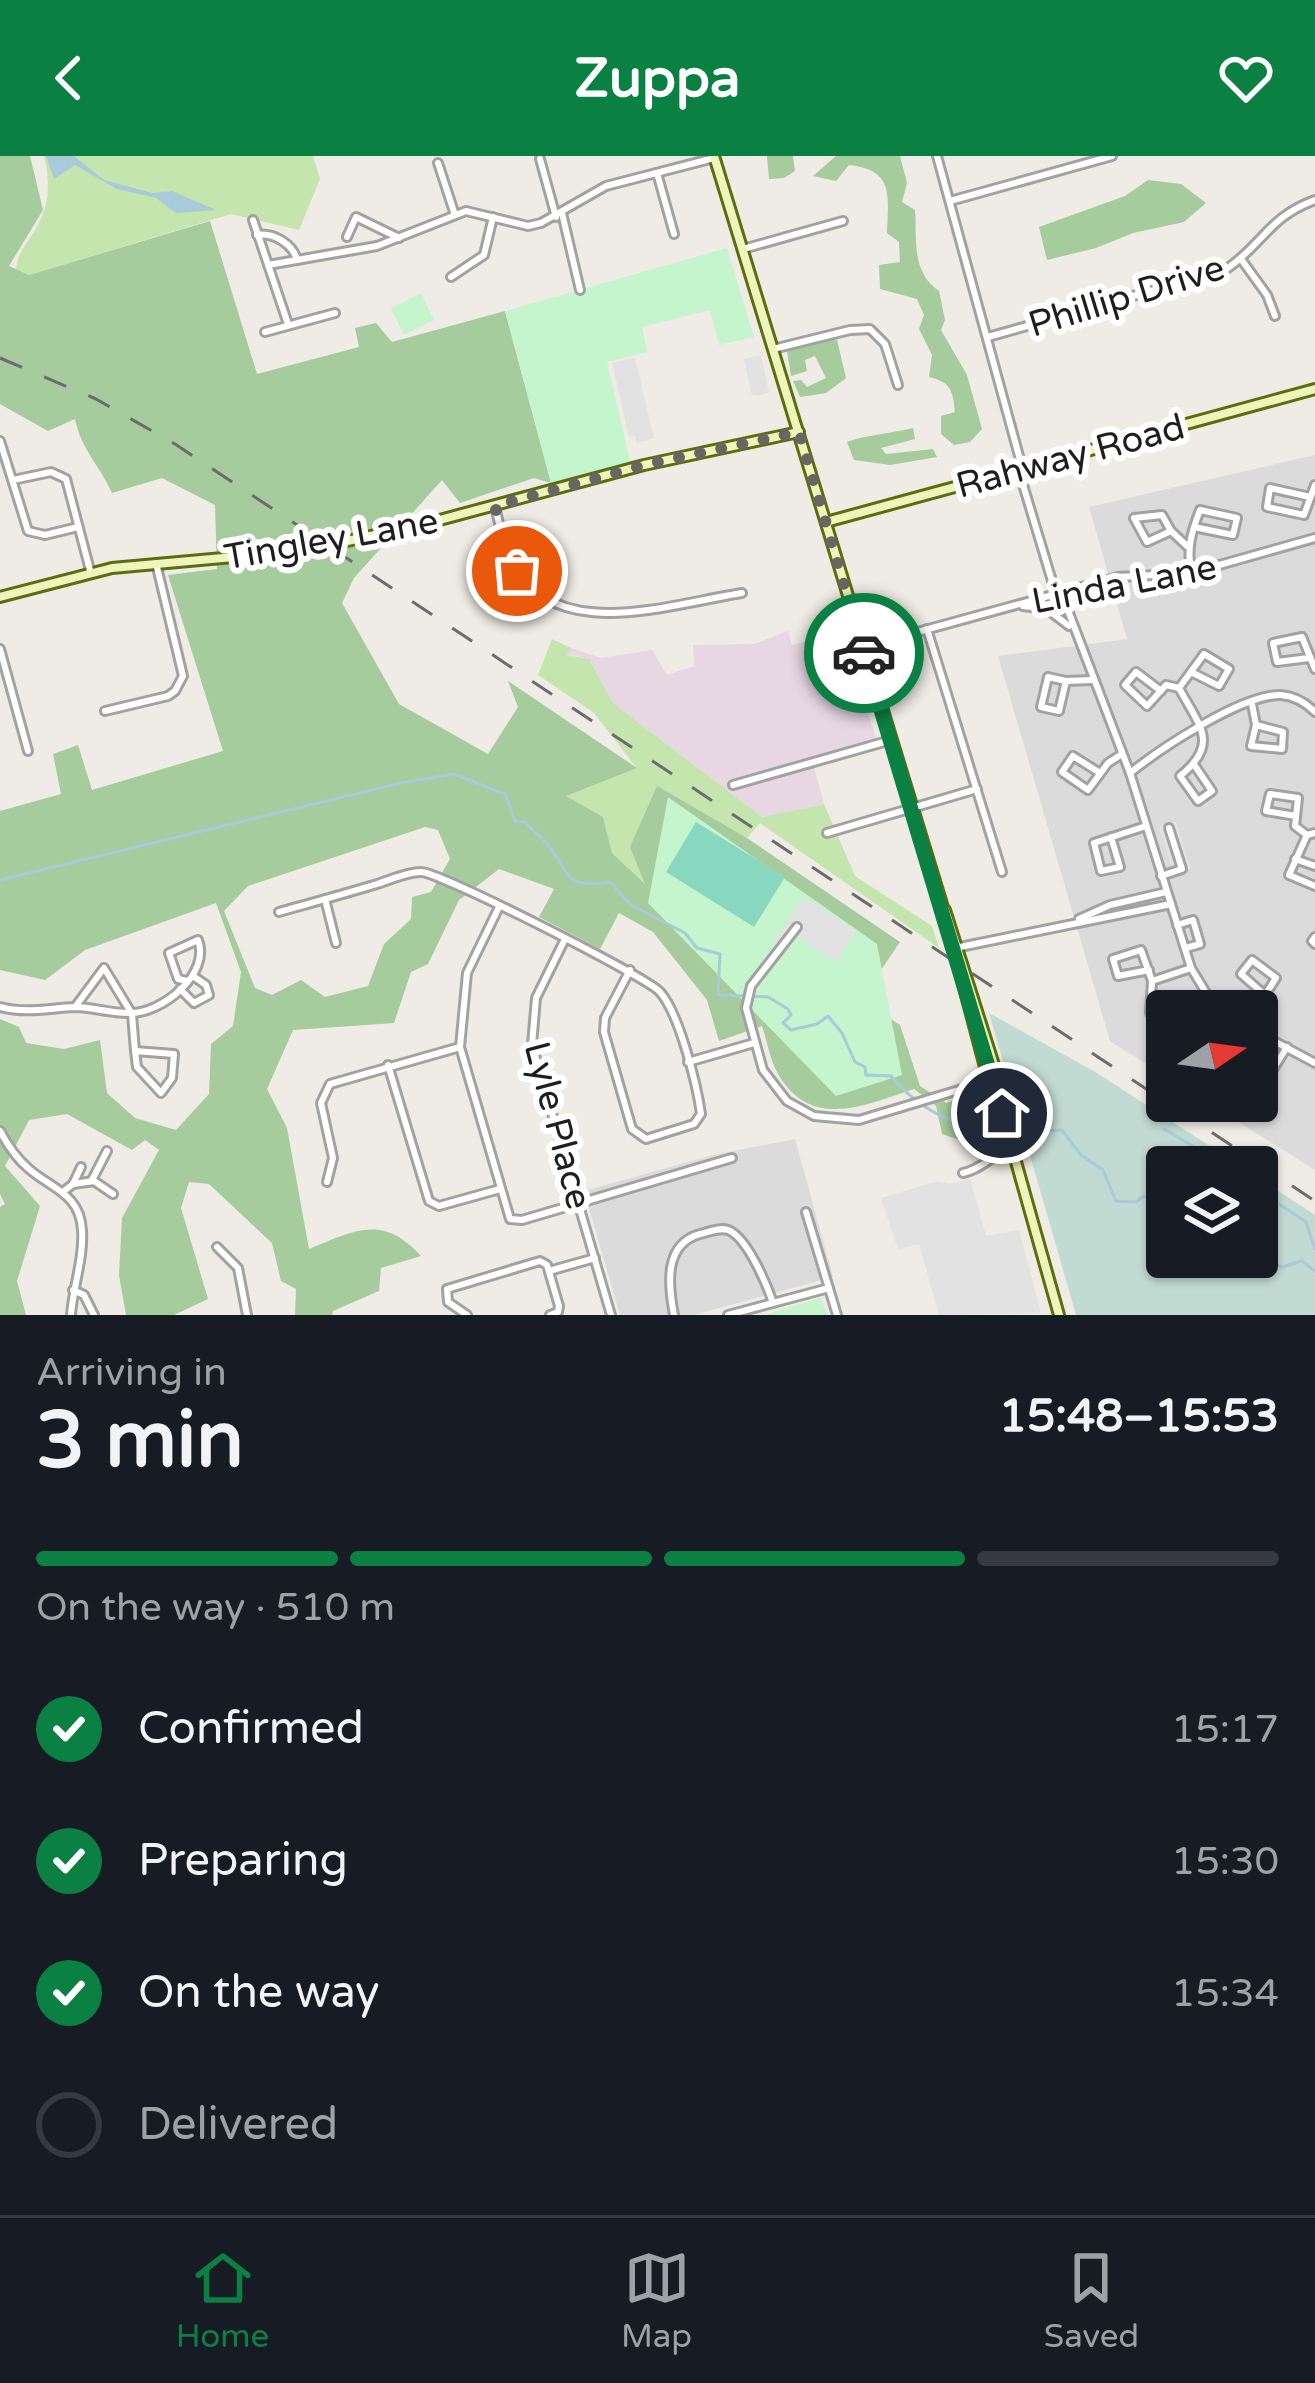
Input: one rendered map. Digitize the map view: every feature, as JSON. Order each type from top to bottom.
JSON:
[{"type":"main road","points":[[714,157],[942,904],[986,1071],[993,1080],[1060,1315]]},
{"type":"main road","name":"Rahway Road","points":[[826,522],[1315,389]]},
{"type":"main road","name":"Tingley Lane","points":[[0,597],[156,563],[301,550],[495,506],[644,465],[799,432]]},
{"type":"main road","points":[[942,904],[960,947],[995,1068],[993,1080]]},
{"type":"street","points":[[937,156],[1052,581]]},
{"type":"street","points":[[950,201],[1112,156]]},
{"type":"street","points":[[268,265],[377,246],[466,211],[528,226],[559,215],[606,186],[714,157]]},
{"type":"street","points":[[540,159],[580,290]]},
{"type":"street","points":[[438,164],[455,214]]},
{"type":"street","points":[[657,172],[674,234]]},
{"type":"street","name":"Phillip Drive","points":[[988,338],[1219,273],[1241,259],[1276,220],[1315,200]]},
{"type":"street","points":[[346,237],[356,217],[399,238]]},
{"type":"street","points":[[451,277],[484,255],[493,217]]},
{"type":"street","points":[[253,220],[288,324]]},
{"type":"street","points":[[743,249],[843,220]]},
{"type":"street","points":[[257,235],[274,235],[295,251],[297,260]]},
{"type":"street","points":[[1241,259],[1267,295],[1275,316]]},
{"type":"street","points":[[265,332],[335,313]]},
{"type":"street","points":[[773,349],[871,329],[885,344],[898,385]]},
{"type":"street","points":[[0,441],[28,531],[45,535],[79,527]]},
{"type":"street","points":[[13,480],[51,472],[69,484],[91,574]]},
{"type":"street","points":[[1310,497],[1270,488],[1267,507],[1304,514],[1315,485]]},
{"type":"street","points":[[495,506],[509,557],[526,583],[549,601],[571,610],[606,614],[742,592]]},
{"type":"street","points":[[1191,573],[1187,546],[1193,527],[1200,510],[1237,518],[1233,536],[1193,527]]},
{"type":"street","points":[[1171,531],[1147,542],[1134,518],[1162,515],[1187,546]]},
{"type":"street","name":"Linda Lane","points":[[863,647],[1060,592],[1138,574],[1191,573],[1315,538]]},
{"type":"street","points":[[105,711],[168,696],[183,676],[156,563]]},
{"type":"street","points":[[1060,592],[1130,773],[1191,968],[1207,990]]},
{"type":"street","points":[[1013,605],[1057,615],[1070,627],[1081,649]]},
{"type":"street","points":[[927,629],[1002,872]]},
{"type":"street","points":[[1309,658],[1277,662],[1273,643],[1302,637],[1315,669]]},
{"type":"street","points":[[0,649],[28,751]]},
{"type":"street","points":[[1179,688],[1204,653],[1229,669],[1219,686],[1191,672]]},
{"type":"street","points":[[1161,691],[1136,672],[1125,685],[1147,706],[1161,691],[1166,685],[1179,688],[1200,728],[1204,752],[1180,776],[1198,801],[1212,791],[1195,766]]},
{"type":"street","points":[[1066,681],[1059,711],[1041,707],[1048,676],[1093,680]]},
{"type":"street","points":[[1130,773],[1166,744],[1252,704],[1282,695],[1314,707]]},
{"type":"street","points":[[1252,704],[1256,725],[1251,746],[1282,749],[1283,732],[1256,725]]},
{"type":"street","points":[[733,784],[891,740]]},
{"type":"street","points":[[1100,772],[1072,756],[1062,772],[1088,790],[1100,772],[1122,754]]},
{"type":"street","points":[[826,833],[977,788]]},
{"type":"street","points":[[1296,816],[1266,811],[1270,794],[1298,798],[1295,826],[1311,834],[1289,875],[1315,886]]},
{"type":"street","points":[[1112,837],[1120,866],[1101,871],[1094,843],[1112,837],[1146,826]]},
{"type":"street","points":[[1161,876],[1182,869],[1169,828]]},
{"type":"street","points":[[1295,859],[1315,866]]},
{"type":"street","points":[[278,912],[422,872],[459,884],[630,970],[663,994],[700,1107],[694,1124],[646,1139],[632,1129],[604,1025],[630,970]]},
{"type":"street","points":[[1069,925],[1110,904],[1166,892]]},
{"type":"street","points":[[325,899],[337,944]]},
{"type":"street","points":[[960,947],[1171,904]]},
{"type":"street","points":[[499,907],[467,974],[460,1047],[513,1221],[732,1158]]},
{"type":"street","points":[[1177,925],[1193,920],[1200,944],[1185,949]]},
{"type":"street","points":[[797,927],[748,995],[747,1018],[754,1043],[772,1086],[787,1101],[814,1116],[859,1120],[993,1080]]},
{"type":"street","name":"Lyle Place","points":[[566,938],[536,998],[532,1045],[611,1315]]},
{"type":"street","points":[[0,1007],[20,1012],[75,1007],[132,1014],[168,999],[190,978],[202,953],[198,940],[170,953],[178,979],[190,978],[206,985],[209,995],[194,1003],[180,989]]},
{"type":"street","points":[[1149,970],[1118,976],[1113,959],[1141,950],[1149,970],[1152,981],[1151,990]]},
{"type":"street","points":[[1252,960],[1276,978],[1265,995],[1241,974],[1252,960]]},
{"type":"street","points":[[75,1007],[104,968],[132,1014],[135,1052],[137,1067],[161,1093],[172,1078],[174,1054],[135,1052]]},
{"type":"street","points":[[1152,981],[1191,968]]},
{"type":"street","points":[[687,1062],[754,1043]]},
{"type":"street","points":[[1278,1043],[1315,1063]]},
{"type":"street","points":[[327,1182],[333,1158],[321,1103],[325,1090],[338,1079],[460,1047]]},
{"type":"street","points":[[1278,1062],[1286,1047]]},
{"type":"street","points":[[388,1065],[429,1201],[448,1204],[500,1190]]},
{"type":"street","points":[[0,1131],[25,1166],[64,1191],[77,1208],[82,1229],[70,1315]]},
{"type":"street","points":[[963,1173],[980,1168],[990,1155],[1012,1149]]},
{"type":"street","points":[[92,1181],[107,1151]]},
{"type":"street","points":[[64,1191],[81,1167]]},
{"type":"street","points":[[73,1184],[92,1181],[113,1194]]},
{"type":"street","points":[[806,1212],[837,1315]]},
{"type":"street","points":[[674,1315],[670,1273],[676,1248],[686,1238],[720,1228],[736,1235],[762,1274],[773,1303]]},
{"type":"street","points":[[217,1247],[238,1268],[247,1315]]},
{"type":"street","points":[[549,1271],[595,1258]]},
{"type":"street","points":[[467,1315],[448,1302],[447,1289],[537,1261],[544,1262],[549,1271],[559,1306],[550,1315]]},
{"type":"street","points":[[728,1315],[830,1288]]},
{"type":"street","points":[[73,1290],[91,1302],[94,1315]]},
{"type":"shaded area","points":[[46,156],[74,156],[104,180],[152,193],[172,191],[216,210],[176,213],[156,198],[117,189],[75,165],[54,179]]},
{"type":"shaded area","points":[[761,355],[769,393],[757,396],[751,394],[744,359]]},
{"type":"shaded area","points":[[635,358],[654,438],[637,443],[635,436],[629,437],[612,363]]},
{"type":"shaded area","points":[[1315,455],[1315,1170],[1238,1122],[1278,1122],[1278,990],[1146,990],[1146,1064],[1110,1041],[998,656],[1127,639],[1089,507]]},
{"type":"shaded area","points":[[788,631],[792,645],[844,632],[877,742],[812,759],[824,804],[762,817],[613,703],[589,659],[566,654],[571,648],[601,658],[652,650],[667,675],[694,666],[693,645],[754,644]]},
{"type":"shaded area","points":[[1176,822],[1191,869],[1174,874],[1159,827]]},
{"type":"shaded area","points":[[808,899],[856,931],[836,962],[789,931],[778,947],[773,944],[801,901]]},
{"type":"shaded area","points":[[989,1013],[1146,1105],[1146,1122],[1173,1122],[1210,1146],[1146,1146],[1146,1278],[1278,1278],[1278,1191],[1315,1215],[1315,1315],[1076,1315]]},
{"type":"shaded area","points":[[795,1139],[833,1277],[694,1315],[620,1315],[584,1191],[713,1155]]},
{"type":"shaded area","points":[[970,1179],[986,1236],[1019,1230],[1041,1313],[939,1315],[919,1244],[898,1249],[881,1198],[938,1181],[949,1184]]},
{"type":"green space","points":[[0,156],[30,156],[43,210],[9,266],[29,275],[210,221],[257,374],[359,347],[355,328],[376,323],[392,342],[505,311],[551,483],[534,478],[460,503],[442,480],[354,578],[342,603],[399,704],[488,754],[518,707],[508,681],[637,768],[566,796],[603,817],[612,853],[645,884],[630,847],[657,786],[747,838],[900,942],[877,976],[880,1012],[900,1025],[920,1086],[946,1103],[980,1092],[999,1149],[991,1151],[942,1134],[936,1106],[914,1089],[840,1109],[805,1102],[777,1072],[762,1026],[719,1041],[707,1000],[653,932],[619,913],[600,949],[539,917],[554,889],[499,869],[459,900],[428,964],[411,972],[394,1023],[293,1030],[267,1089],[287,1128],[309,1249],[355,1232],[381,1230],[421,1256],[381,1268],[379,1291],[332,1315],[295,1315],[296,1289],[281,1281],[272,1243],[209,1184],[189,1182],[181,1208],[208,1299],[174,1315],[126,1315],[119,1275],[122,1218],[159,1150],[145,1140],[132,1150],[67,1114],[29,1120],[5,1166],[40,1206],[17,1281],[26,1315],[0,1315],[0,1207],[5,1204],[0,1194],[0,1019],[19,1027],[26,1043],[64,1049],[100,1040],[107,1093],[135,1118],[176,1130],[209,1094],[211,1044],[233,1026],[241,972],[216,903],[85,950],[45,980],[0,970],[0,811],[61,794],[53,754],[78,745],[92,790],[223,751],[168,575],[217,569],[215,505],[162,478],[112,493],[75,419],[48,431],[0,404]],"holes":[[[425,827],[438,830],[450,859],[431,892],[412,897],[411,919],[384,944],[368,986],[325,997],[301,980],[272,995],[255,988],[224,911],[248,886]]]},
{"type":"green space","points":[[44,156],[313,156],[320,179],[299,230],[231,214],[29,275],[16,270],[45,208]]},
{"type":"green space","points":[[767,156],[793,156],[795,171],[769,179]]},
{"type":"green space","points":[[836,156],[900,156],[907,183],[902,202],[915,210],[920,265],[939,291],[945,320],[941,330],[967,375],[982,429],[970,442],[954,445],[941,434],[941,416],[955,412],[953,398],[946,385],[929,377],[932,355],[919,329],[924,315],[917,299],[880,289],[879,265],[900,262],[899,242],[887,233],[886,187],[874,173],[849,165],[836,181],[813,176]]},
{"type":"green space","points":[[1148,180],[1181,184],[1206,203],[1184,222],[1047,260],[1039,227],[1125,196]]},
{"type":"green space","points":[[727,248],[754,337],[719,345],[710,310],[642,327],[647,352],[607,362],[632,469],[551,483],[505,311]]},
{"type":"green space","points":[[421,293],[434,320],[404,335],[391,308]]},
{"type":"green space","points":[[837,340],[846,378],[826,393],[800,397],[793,381],[801,380],[807,387],[826,378],[815,356],[805,360],[807,371],[791,376],[787,351]]},
{"type":"green space","points":[[913,428],[915,439],[881,448],[886,454],[933,449],[937,457],[890,465],[854,460],[847,442],[863,437]]},
{"type":"green space","points":[[552,639],[571,648],[567,655],[589,659],[613,703],[762,817],[824,804],[855,876],[932,926],[939,948],[760,823],[747,838],[658,787],[648,887],[612,853],[603,817],[565,796],[636,767],[593,712],[538,675]]},
{"type":"green space","points":[[668,797],[877,944],[902,1075],[836,1096],[648,903]]},
{"type":"green space","points":[[696,822],[785,877],[754,927],[666,872]]},
{"type":"green space","points":[[820,1298],[828,1315],[767,1315],[767,1314]]},
{"type":"waterway","points":[[0,880],[454,774],[505,794],[515,821],[525,822],[542,838],[570,877],[583,883],[610,882],[631,905],[685,933],[697,948],[720,954],[718,995],[768,997],[788,1009],[791,1015],[783,1023],[791,1030],[828,1016],[866,1075],[891,1076],[928,1109],[969,1126],[1062,1130],[1081,1155],[1103,1170],[1116,1201],[1136,1202],[1146,1197]]},
{"type":"waterway","points":[[1164,1129],[1193,1146]]},
{"type":"waterway","points":[[1278,1203],[1306,1222],[1315,1249]]},
{"type":"waterway","points":[[1278,1266],[1302,1261],[1315,1271]]},
{"type":"railway","points":[[0,358],[96,399],[175,444],[1315,1201]]},
{"type":"way so far","points":[[517,571],[495,506],[644,465],[799,432],[864,653]]},
{"type":"route","points":[[864,653],[1002,1113]]}]
